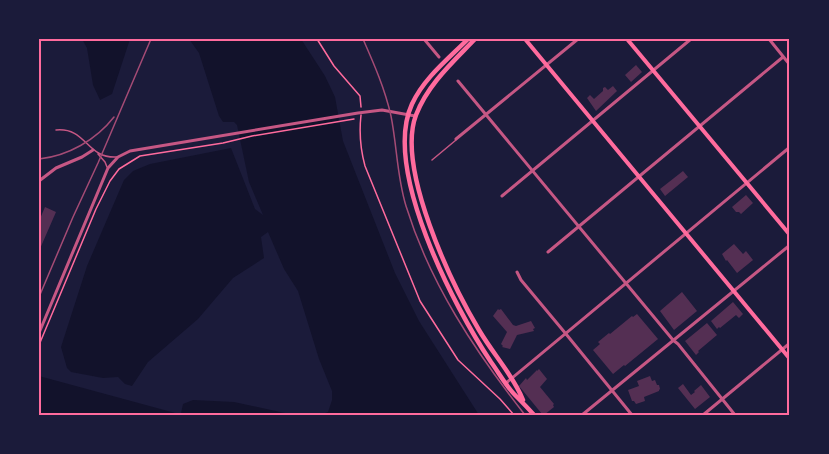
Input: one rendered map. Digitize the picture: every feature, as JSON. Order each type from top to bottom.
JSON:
[{"type":"main road","points":[[468,39],[427,80],[418,93],[409,114],[405,132],[405,155],[424,230],[459,308],[482,349],[516,396],[534,415]]},
{"type":"main road","points":[[475,39],[429,90],[416,116],[411,150],[413,165],[432,231],[450,275],[468,310],[521,394],[524,403]]},
{"type":"main road","points":[[525,39],[790,359]]},
{"type":"main road","points":[[627,39],[790,235]]},
{"type":"street","points":[[424,39],[439,57]]},
{"type":"street","points":[[456,139],[578,39]]},
{"type":"street","points":[[501,196],[691,39]]},
{"type":"street","points":[[769,39],[790,65]]},
{"type":"street","points":[[548,252],[783,57]]},
{"type":"street","points":[[458,81],[735,415]]},
{"type":"street","points":[[39,333],[107,170],[118,157],[130,151],[377,110],[416,116]]},
{"type":"street","points":[[506,383],[790,147]]},
{"type":"street","points":[[39,181],[56,168],[93,150]]},
{"type":"street","points":[[582,415],[790,245]]},
{"type":"street","points":[[517,272],[521,280],[632,415]]},
{"type":"street","points":[[703,415],[790,343]]},
{"type":"lane","points":[[56,130],[73,132],[82,138],[105,162],[107,170]]},
{"type":"lane","points":[[432,160],[456,139]]},
{"type":"lane","points":[[97,153],[118,157]]},
{"type":"path","points":[[39,345],[96,210],[114,174],[129,162],[140,156],[354,119]]},
{"type":"path","points":[[374,188],[420,301],[458,360],[514,415]]},
{"type":"shaded area","points":[[82,39],[130,39],[112,94],[100,100],[93,85],[87,48]]},
{"type":"shaded area","points":[[189,39],[301,39],[325,76],[335,97],[343,141],[395,273],[419,321],[479,415],[319,415],[328,412],[332,391],[319,359],[298,291],[284,269],[268,232],[261,237],[264,258],[233,278],[198,319],[148,362],[132,386],[125,384],[118,377],[103,378],[71,372],[67,368],[61,347],[87,266],[124,180],[133,171],[150,164],[231,148],[255,209],[263,215],[249,182],[237,125],[234,122],[223,122],[219,116],[199,53]]},
{"type":"shaded area","points":[[39,376],[179,414],[183,404],[193,400],[234,402],[294,415],[39,415]]},
{"type":"building","points":[[636,65],[642,72],[631,82],[625,75]]},
{"type":"building","points":[[613,86],[617,91],[596,111],[587,98],[590,95],[594,99],[603,91],[603,88],[608,90]]},
{"type":"building","points":[[683,171],[688,177],[665,196],[660,189]]},
{"type":"building","points":[[746,195],[753,203],[741,214],[736,212],[732,207]]},
{"type":"building","points":[[45,207],[56,212],[39,251],[39,221]]},
{"type":"building","points":[[734,244],[743,254],[746,251],[753,260],[737,273],[722,254]]},
{"type":"building","points":[[682,292],[697,311],[674,330],[660,311]]},
{"type":"building","points":[[733,302],[743,314],[739,318],[736,315],[717,329],[711,321]]},
{"type":"building","points":[[498,309],[501,309],[513,325],[531,321],[535,328],[534,331],[517,335],[510,349],[502,347],[501,344],[507,332],[493,316]]},
{"type":"building","points":[[637,314],[658,339],[613,374],[593,350],[600,344],[598,342],[609,333]]},
{"type":"building","points":[[707,323],[717,335],[696,355],[685,341]]},
{"type":"building","points":[[539,369],[547,379],[540,387],[554,404],[554,407],[544,415],[519,386]]},
{"type":"building","points":[[650,376],[652,381],[655,380],[659,385],[659,391],[644,397],[645,401],[636,404],[632,401],[628,390],[639,386],[637,381]]},
{"type":"building","points":[[683,384],[691,395],[701,385],[710,397],[695,409],[678,388]]},
{"type":"railway","points":[[39,297],[151,39]]},
{"type":"railway","points":[[363,39],[389,106],[403,195],[428,263],[456,316],[525,415]]},
{"type":"railway","points":[[39,159],[81,146],[99,133],[114,117]]}]
